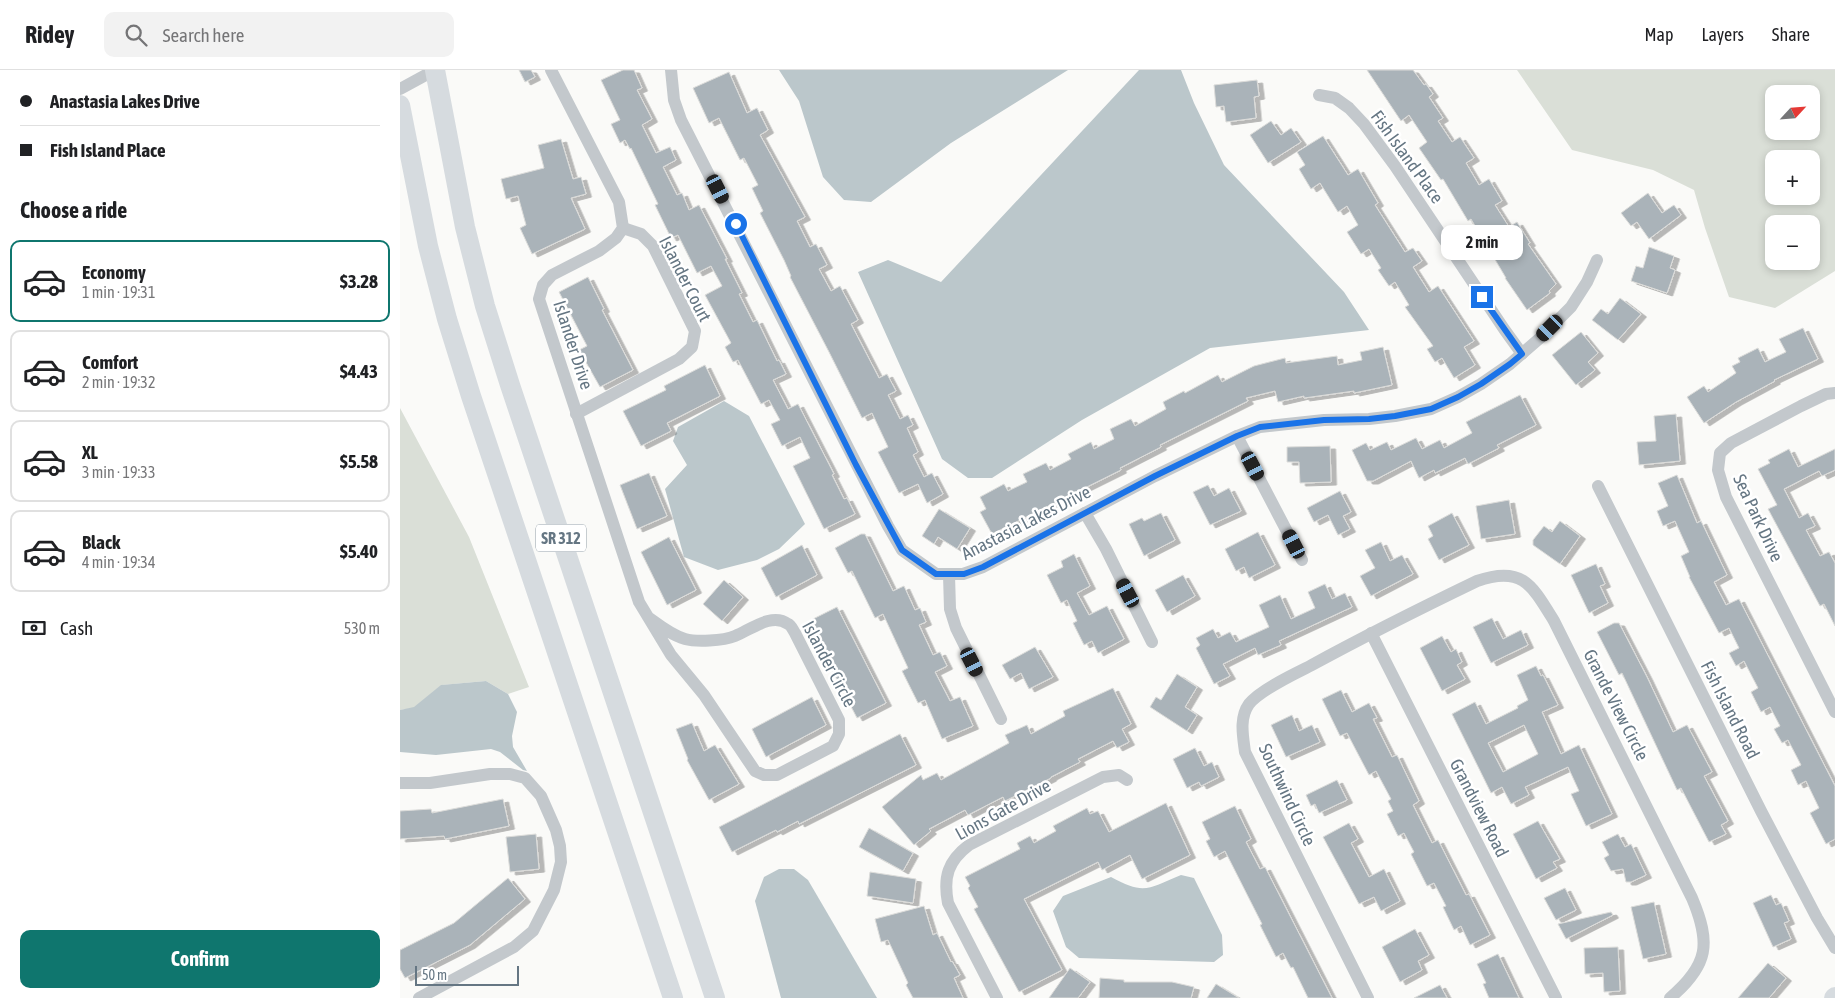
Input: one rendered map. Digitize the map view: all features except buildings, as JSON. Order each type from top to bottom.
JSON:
[{"type":"main road","name":"SR 312","points":[[435,70],[463,218],[485,306],[715,998]]},
{"type":"main road","name":"SR 312","points":[[400,105],[426,237],[447,319],[471,396],[673,998]]},
{"type":"street","points":[[400,89],[435,70]]},
{"type":"street","points":[[552,70],[619,202],[623,228]]},
{"type":"street","name":"Anastasia Lakes Drive","points":[[671,70],[674,100],[681,120],[888,526],[902,550],[936,574],[964,574],[983,567],[1237,436],[1260,427],[1324,420],[1369,419],[1395,416],[1431,409],[1458,397],[1510,364],[1571,307],[1598,260]]},
{"type":"street","name":"Fish Island Place","points":[[1319,95],[1334,98],[1349,108],[1364,124],[1395,166],[1522,354]]},
{"type":"street","name":"Islander Drive","points":[[623,228],[616,238],[599,251],[552,275],[542,285],[539,299],[639,602],[648,617]]},
{"type":"street","name":"Islander Court","points":[[576,414],[680,359],[692,347],[695,330],[653,246],[641,234],[623,228]]},
{"type":"street","name":"Sea Park Drive","points":[[1835,393],[1826,394],[1801,406],[1731,443],[1720,454],[1718,470],[1730,505],[1835,712]]},
{"type":"street","points":[[1237,436],[1302,560]]},
{"type":"street","name":"Fish Island Road","points":[[1598,486],[1761,811],[1817,918],[1835,948]]},
{"type":"street","points":[[1085,513],[1106,550],[1152,642]]},
{"type":"street","points":[[949,575],[950,609],[956,628],[1001,719]]},
{"type":"street","name":"Grande View Circle","points":[[1371,633],[1477,580],[1494,575],[1513,576],[1535,589],[1554,621],[1627,764],[1699,915],[1704,933],[1704,952],[1694,975],[1670,998]]},
{"type":"street","name":"Islander Circle","points":[[648,617],[666,630],[685,639],[710,640],[733,637],[764,622],[776,620],[788,624],[800,641],[840,720],[840,734],[833,746],[777,775],[764,775],[755,771],[704,696],[671,656],[648,617]]},
{"type":"street","name":"Southwind Circle","points":[[1368,998],[1245,752],[1241,726],[1248,704],[1259,695],[1371,633]]},
{"type":"street","name":"Grandview Road","points":[[1371,633],[1556,998]]},
{"type":"street","points":[[400,783],[430,783],[490,774],[510,774],[525,778],[540,796],[556,830],[560,846],[561,862],[554,890],[532,931],[514,947],[419,998]]},
{"type":"street","name":"Lions Gate Drive","points":[[997,998],[948,902],[945,889],[946,876],[951,864],[959,853],[969,846],[1103,777],[1119,775],[1127,780]]},
{"type":"shaded area","points":[[779,70],[1068,70],[951,143],[871,202],[844,200],[823,177],[799,101]]},
{"type":"shaded area","points":[[1139,70],[1181,70],[1194,103],[1224,165],[1344,292],[1369,330],[1210,348],[1082,420],[992,478],[968,478],[942,459],[858,272],[888,260],[941,282]]},
{"type":"shaded area","points":[[1517,70],[1835,70],[1835,271],[1775,308],[1729,297],[1694,190],[1653,170],[1572,150]]},
{"type":"shaded area","points":[[724,401],[749,416],[805,524],[779,549],[757,560],[718,570],[684,557],[665,489],[687,465],[673,441],[678,427]]},
{"type":"shaded area","points":[[400,408],[469,537],[529,687],[508,694],[486,681],[442,685],[414,708],[400,710]]},
{"type":"shaded area","points":[[486,681],[508,694],[517,712],[512,736],[513,747],[527,771],[500,752],[491,749],[436,755],[400,752],[400,710],[414,707],[441,685]]},
{"type":"shaded area","points":[[779,869],[794,869],[808,880],[877,998],[781,998],[755,901],[764,877]]},
{"type":"shaded area","points":[[1181,875],[1194,878],[1222,935],[1223,955],[1214,962],[1079,958],[1066,947],[1053,911],[1063,896],[1111,877],[1131,886],[1146,888]]},
{"type":"route","points":[[736,224],[888,526],[902,550],[936,574],[964,574],[983,567],[1155,476],[1237,436],[1260,427],[1324,420],[1369,419],[1395,416],[1431,409],[1458,397],[1481,384],[1522,354],[1482,297]]}]
